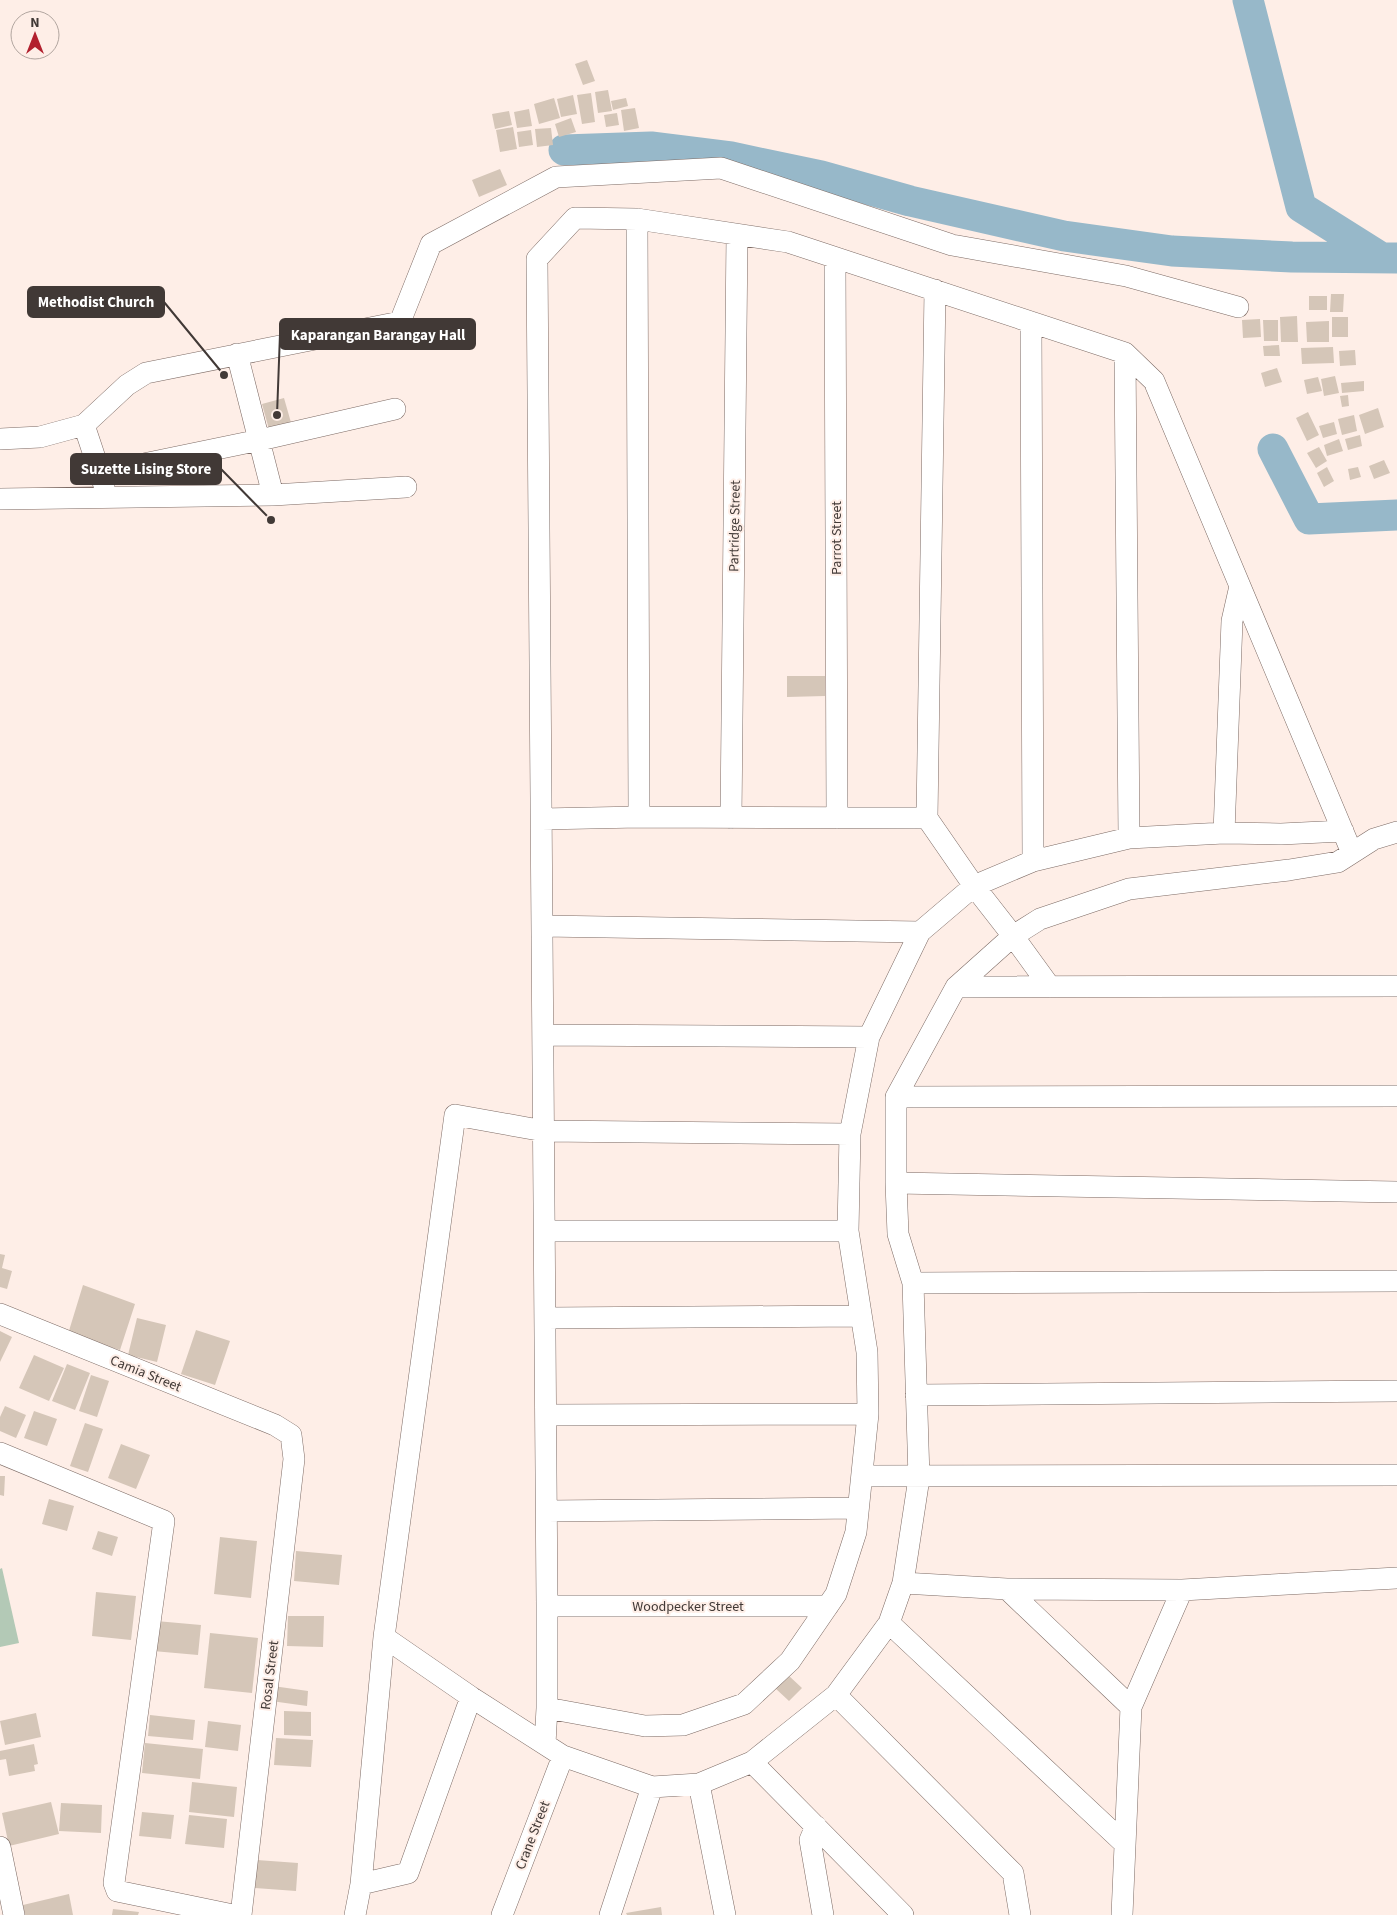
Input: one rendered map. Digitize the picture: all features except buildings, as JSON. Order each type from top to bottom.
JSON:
[{"type":"street","points":[[0,440],[40,437],[84,425],[127,386],[146,373],[400,322],[431,244],[556,177],[721,168],[952,244],[1126,276],[1238,307]]},
{"type":"street","points":[[545,1744],[548,1606],[538,259],[575,218],[638,219],[788,242],[1125,353],[1154,382],[1352,853]]},
{"type":"street","points":[[638,219],[639,817]]},
{"type":"street","name":"Partridge Street","points":[[731,818],[737,234]]},
{"type":"street","name":"Parrot Street","points":[[835,258],[837,818]]},
{"type":"street","points":[[934,290],[927,818],[974,886],[1050,987]]},
{"type":"street","points":[[1031,322],[1033,861]]},
{"type":"street","points":[[1125,353],[1129,838]]},
{"type":"street","points":[[236,354],[273,494]]},
{"type":"street","points":[[100,473],[260,440],[395,409]]},
{"type":"street","points":[[84,425],[107,497]]},
{"type":"street","points":[[0,499],[273,494],[406,487]]},
{"type":"street","points":[[1224,833],[1232,622],[1240,586]]},
{"type":"street","points":[[542,819],[639,817],[927,818]]},
{"type":"street","points":[[547,1708],[645,1726],[683,1725],[744,1704],[790,1660],[836,1594],[856,1532],[868,1414],[867,1352],[848,1231],[850,1134],[869,1037],[920,932],[974,886],[1033,861],[1129,838],[1224,833],[1281,834],[1343,831]]},
{"type":"street","points":[[384,1637],[471,1697],[563,1756],[652,1787],[699,1784],[752,1762],[836,1695],[889,1623],[904,1583],[919,1478],[913,1283],[898,1234],[896,1098],[956,987],[1013,936],[1040,919],[1130,889],[1289,870],[1338,862],[1374,839],[1397,832]]},
{"type":"street","points":[[543,926],[920,932]]},
{"type":"street","points":[[956,987],[1397,986]]},
{"type":"street","points":[[544,1035],[869,1037]]},
{"type":"street","points":[[896,1098],[1397,1096]]},
{"type":"street","points":[[355,1915],[362,1884],[384,1637],[455,1115],[544,1131],[850,1134]]},
{"type":"street","points":[[896,1183],[1397,1192]]},
{"type":"street","points":[[545,1231],[848,1231]]},
{"type":"street","points":[[913,1283],[1397,1281]]},
{"type":"street","name":"Camia Street","points":[[0,1314],[274,1424],[292,1434]]},
{"type":"street","points":[[546,1318],[861,1316]]},
{"type":"street","points":[[916,1394],[1397,1391]]},
{"type":"street","points":[[546,1415],[868,1414]]},
{"type":"street","name":"Rosal Street","points":[[241,1915],[294,1459],[292,1434]]},
{"type":"street","points":[[0,1453],[164,1521],[114,1882],[117,1890],[233,1915]]},
{"type":"street","points":[[862,1476],[919,1478],[1397,1475]]},
{"type":"street","points":[[547,1511],[858,1508]]},
{"type":"street","points":[[904,1583],[1007,1590],[1182,1590],[1397,1578]]},
{"type":"street","points":[[1007,1590],[1130,1707]]},
{"type":"street","points":[[1122,1915],[1130,1707],[1182,1590]]},
{"type":"street","name":"Woodpecker Street","points":[[548,1606],[828,1606]]},
{"type":"street","points":[[889,1623],[1124,1844]]},
{"type":"street","points":[[836,1695],[1013,1872],[1020,1915]]},
{"type":"street","points":[[362,1884],[408,1872],[471,1697]]},
{"type":"street","name":"Crane Street","points":[[502,1915],[563,1756]]},
{"type":"street","points":[[752,1762],[903,1915]]},
{"type":"street","points":[[699,1784],[725,1915]]},
{"type":"street","points":[[610,1915],[652,1787]]},
{"type":"street","points":[[816,1826],[810,1840],[824,1915]]},
{"type":"street","points":[[0,1847],[14,1915]]},
{"type":"green space","points":[[2,1568],[19,1643],[0,1647],[0,1569]]},
{"type":"waterway","points":[[1248,0],[1301,207],[1382,258]]},
{"type":"waterway","points":[[564,150],[651,147],[731,157],[821,176],[910,201],[1064,236],[1172,251],[1292,257],[1397,258]]},
{"type":"waterway","points":[[1273,449],[1309,519],[1397,515]]},
{"type":"place","name":"Methodist Church","points":[[224,375]]},
{"type":"place","name":"Kaparangan Barangay Hall","points":[[277,415]]},
{"type":"place","name":"Suzette Lising Store","points":[[271,520]]}]
